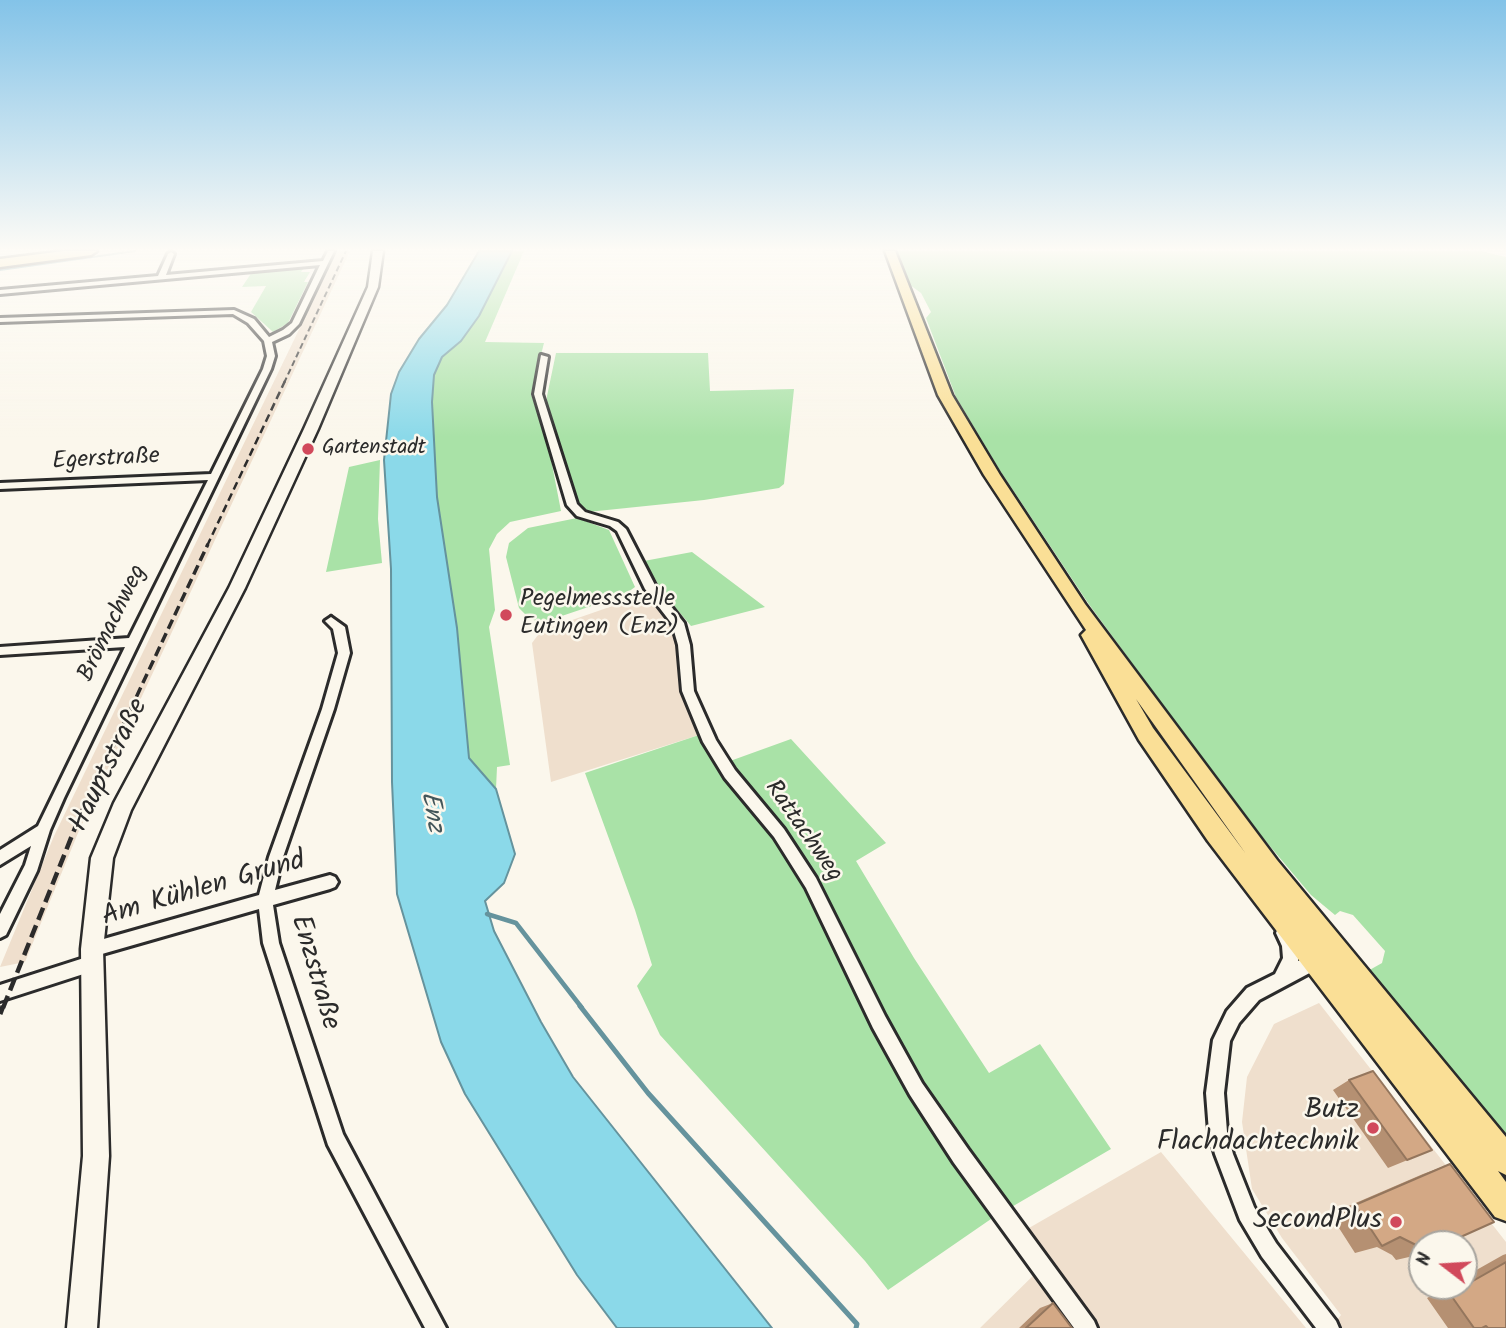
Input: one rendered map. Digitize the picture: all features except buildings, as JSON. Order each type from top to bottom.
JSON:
[{"type":"main road","points":[[914,313],[945,396],[992,475],[1079,608],[1110,647],[1237,825],[1325,958],[1506,1206]]},
{"type":"main road","points":[[1079,608],[1095,648],[1146,734],[1272,908],[1325,958],[1506,1160]]},
{"type":"street","points":[[0,320],[206,313]]},
{"type":"street","points":[[236,313],[251,321],[268,341],[286,332],[295,324],[300,313]]},
{"type":"street","name":"Hauptstraße","points":[[82,1328],[96,1156],[92,956],[98,882],[110,834],[237,588],[362,313]]},
{"type":"street","name":"Brömachweg","points":[[0,930],[32,866],[43,830],[131,642],[267,369],[271,356],[268,341]]},
{"type":"street","name":"Rattachweg","points":[[544,357],[538,394],[572,505],[581,514],[614,524],[621,529],[651,589],[678,623],[684,645],[688,691],[709,742],[730,774],[779,833],[798,862],[832,923],[884,1033],[916,1089],[961,1156],[1087,1328]]},
{"type":"street","name":"Egerstraße","points":[[0,486],[213,477]]},
{"type":"street","name":"Enzstraße","points":[[331,621],[340,627],[344,653],[328,709],[276,857],[265,900],[271,943],[335,1138],[436,1328]]},
{"type":"street","points":[[0,651],[131,642]]},
{"type":"street","points":[[0,858],[43,830]]},
{"type":"street","name":"Am Kühlen Grund","points":[[92,956],[265,900],[330,882]]},
{"type":"street","points":[[1272,908],[1291,953],[1289,966],[1280,979]]},
{"type":"street","points":[[0,993],[92,956]]},
{"type":"street","points":[[1325,958],[1253,994],[1227,1028],[1215,1076],[1218,1132],[1235,1185],[1256,1230],[1329,1328]]},
{"type":"shaded area","points":[[307,313],[321,313],[78,833],[25,962],[0,967],[54,836]]},
{"type":"shaded area","points":[[647,594],[664,610],[676,630],[685,702],[699,735],[551,782],[532,643],[538,635],[552,627]]},
{"type":"shaded area","points":[[1319,1003],[1506,1242],[1506,1328],[1331,1328],[1341,1315],[1282,1238],[1252,1189],[1242,1122],[1247,1077],[1274,1024]]},
{"type":"shaded area","points":[[1161,1152],[1306,1328],[980,1328],[1050,1259],[1029,1228]]},
{"type":"green space","points":[[252,313],[293,313],[288,323],[273,332]]},
{"type":"green space","points":[[481,313],[497,313],[485,342],[544,343],[531,394],[548,444],[561,511],[510,522],[497,534],[489,549],[495,610],[489,627],[510,765],[497,767],[496,789],[469,758],[457,628],[437,497],[432,402],[434,375],[442,357],[461,341]]},
{"type":"green space","points":[[930,313],[1506,313],[1506,1140],[1366,972],[1382,963],[1385,951],[1353,915],[1340,911],[1335,915],[1311,895],[1242,813],[1088,603],[999,469],[956,397],[926,318]]},
{"type":"green space","points":[[556,353],[708,353],[710,391],[794,389],[784,484],[779,488],[704,500],[578,513],[547,424],[547,396]]},
{"type":"green space","points":[[380,460],[378,519],[382,563],[326,572],[349,467]]},
{"type":"green space","points":[[577,518],[609,530],[635,587],[624,595],[541,623],[529,618],[519,608],[506,557],[509,543],[528,528]]},
{"type":"green space","points":[[692,552],[765,607],[691,626],[664,594],[644,561]]},
{"type":"green space","points":[[699,735],[719,765],[791,739],[886,843],[856,861],[914,958],[989,1073],[1040,1044],[1111,1149],[991,1219],[888,1290],[865,1261],[660,1035],[637,986],[652,965],[585,773]]},
{"type":"water","name":"Enz","points":[[440,313],[481,313],[461,341],[442,357],[434,375],[432,402],[437,497],[457,628],[469,758],[496,789],[515,854],[504,883],[485,901],[494,931],[573,1077],[772,1328],[617,1328],[577,1275],[465,1094],[441,1042],[397,894],[392,782],[391,569],[384,460],[391,394],[399,372],[419,339]]},
{"type":"waterway","points":[[487,914],[516,923],[582,1008]]},
{"type":"waterway","points":[[580,1006],[648,1093],[857,1324],[856,1328]]},
{"type":"railway","points":[[284,383],[317,313]]},
{"type":"railway","points":[[207,546],[285,381]]},
{"type":"railway","points":[[111,751],[208,544]]},
{"type":"railway","points":[[3,1008],[79,818],[111,749]]},
{"type":"railway","points":[[0,1014],[3,1006]]},
{"type":"place","name":"Gartenstadt","points":[[308,449]]},
{"type":"place","name":"Pegelmessstelle Eutingen (Enz)","points":[[506,615]]},
{"type":"place","name":"Butz Flachdachtechnik","points":[[1373,1128]]},
{"type":"place","name":"SecondPlus","points":[[1396,1222]]}]
